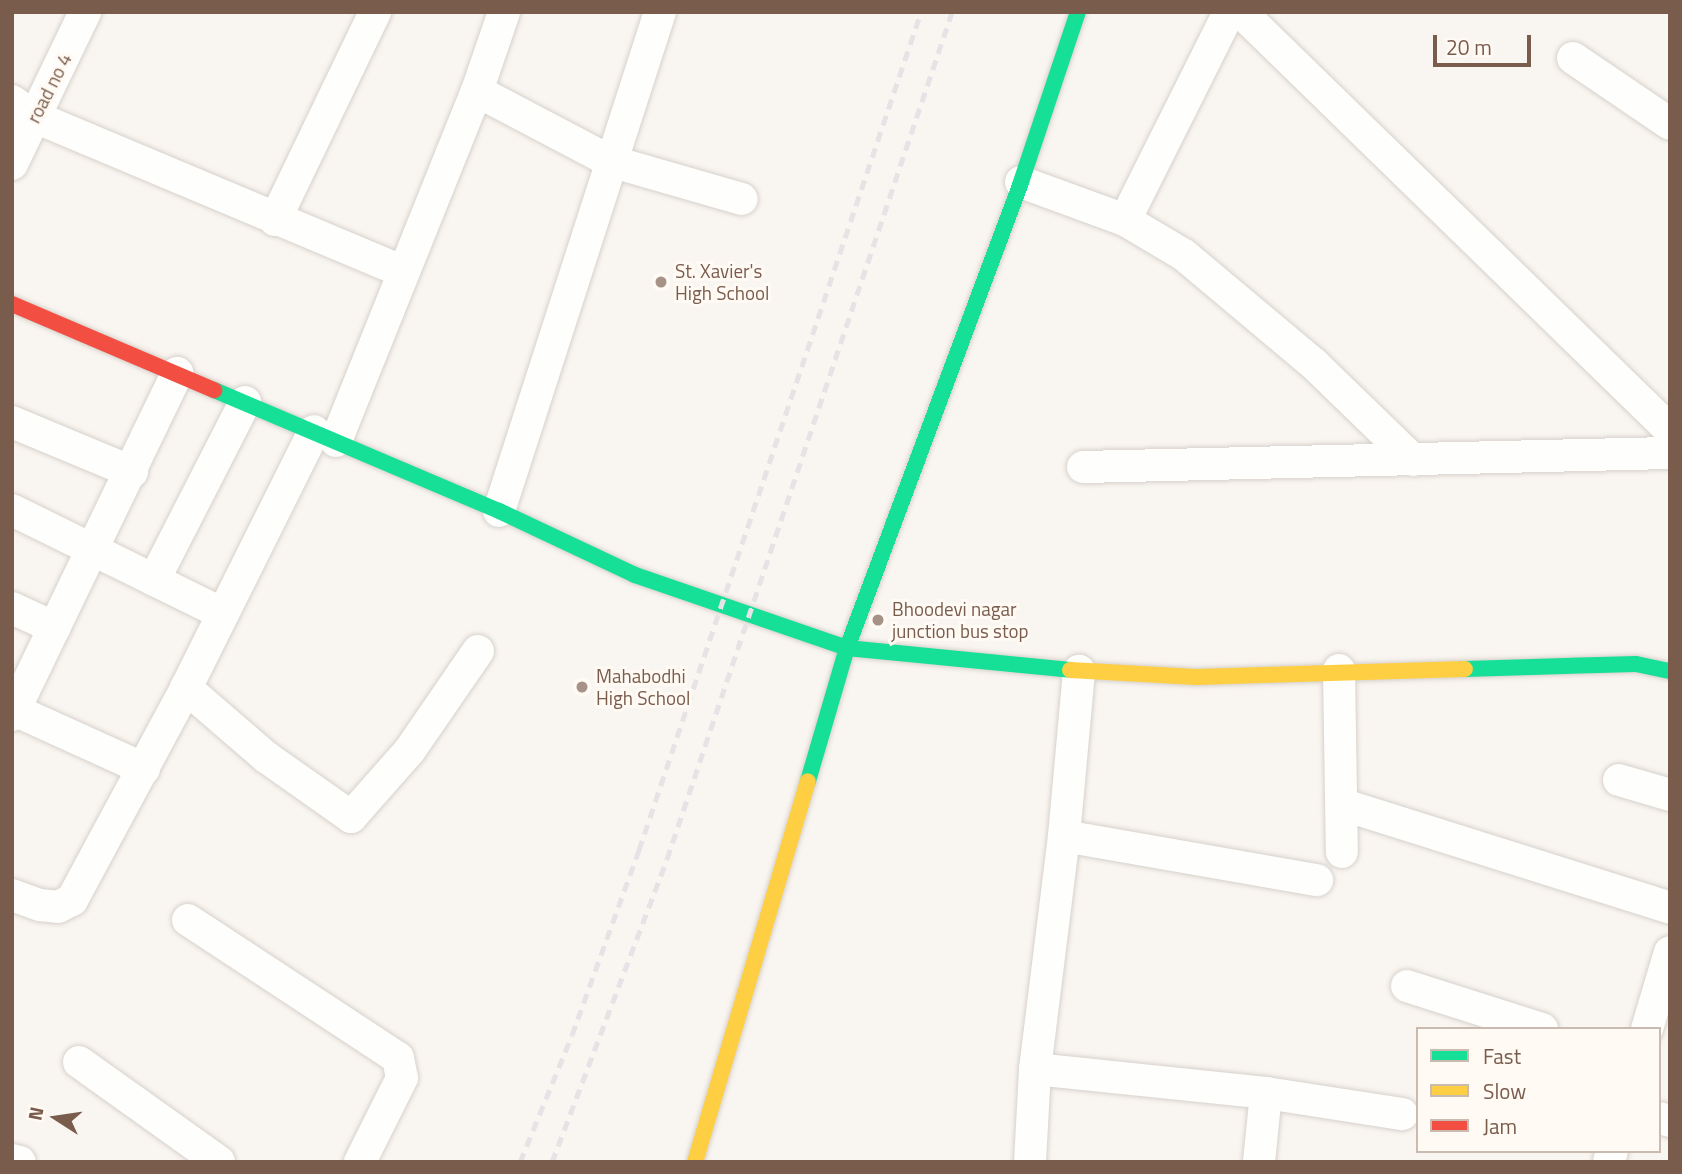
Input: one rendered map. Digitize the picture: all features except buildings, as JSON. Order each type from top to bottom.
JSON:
[{"type":"street","name":"road no 4","points":[[12,164],[23,109],[85,12]]},
{"type":"street","points":[[275,220],[375,12]]},
{"type":"street","points":[[12,895],[40,905],[58,906],[72,900],[144,769],[223,614],[325,436],[403,272],[477,91],[504,12]]},
{"type":"street","points":[[499,511],[660,12]]},
{"type":"street","points":[[695,1162],[847,648],[1021,182],[1078,12]]},
{"type":"street","points":[[1125,220],[1228,12]]},
{"type":"street","points":[[1241,12],[1670,430]]},
{"type":"street","points":[[1573,58],[1670,124]]},
{"type":"street","points":[[477,91],[610,161],[742,199]]},
{"type":"street","points":[[23,109],[275,220],[403,272]]},
{"type":"street","points":[[1021,182],[1125,220],[1184,255],[1314,363],[1413,460]]},
{"type":"street","points":[[12,304],[499,511],[635,575],[847,648],[1079,671],[1196,677],[1339,670],[1636,664],[1670,671]]},
{"type":"street","points":[[144,769],[13,711],[95,550],[177,373]]},
{"type":"street","points":[[154,580],[245,402]]},
{"type":"street","points":[[12,422],[132,472]]},
{"type":"street","points":[[1083,467],[1670,453]]},
{"type":"street","points":[[12,510],[223,614]]},
{"type":"street","points":[[12,608],[55,628]]},
{"type":"street","points":[[186,688],[265,757],[351,817],[410,750],[478,651]]},
{"type":"street","points":[[1339,670],[1344,805],[1342,852]]},
{"type":"street","points":[[1030,1162],[1035,1069],[1064,835],[1079,671]]},
{"type":"street","points":[[1619,780],[1670,795]]},
{"type":"street","points":[[1344,805],[1670,908]]},
{"type":"street","points":[[1064,835],[1317,880]]},
{"type":"street","points":[[188,920],[398,1058],[402,1078],[360,1162]]},
{"type":"street","points":[[1648,1027],[1670,952]]},
{"type":"street","points":[[1407,986],[1536,1027]]},
{"type":"street","points":[[79,1062],[219,1162]]},
{"type":"street","points":[[1035,1069],[1266,1093],[1402,1114]]},
{"type":"street","points":[[1259,1162],[1266,1093]]},
{"type":"street","points":[[12,1160],[20,1162]]},
{"type":"railway","points":[[520,1162],[572,1035],[639,850],[921,12]]},
{"type":"railway","points":[[552,1162],[667,859],[952,12]]},
{"type":"traffic: fast","points":[[808,781],[847,648],[1021,182],[1078,12]]},
{"type":"traffic: fast","points":[[214,390],[499,511],[635,575],[847,648],[1070,670]]},
{"type":"traffic: fast","points":[[1465,669],[1636,664],[1670,671]]},
{"type":"traffic: slow","points":[[1070,670],[1196,677],[1465,669]]},
{"type":"traffic: slow","points":[[695,1162],[808,781]]},
{"type":"traffic: jam","points":[[12,304],[214,390]]},
{"type":"place","name":"St. Xavier's High School","points":[[661,282]]},
{"type":"place","name":"Bhoodevi nagar junction bus stop","points":[[878,620]]},
{"type":"place","name":"Mahabodhi High School","points":[[582,687]]}]
